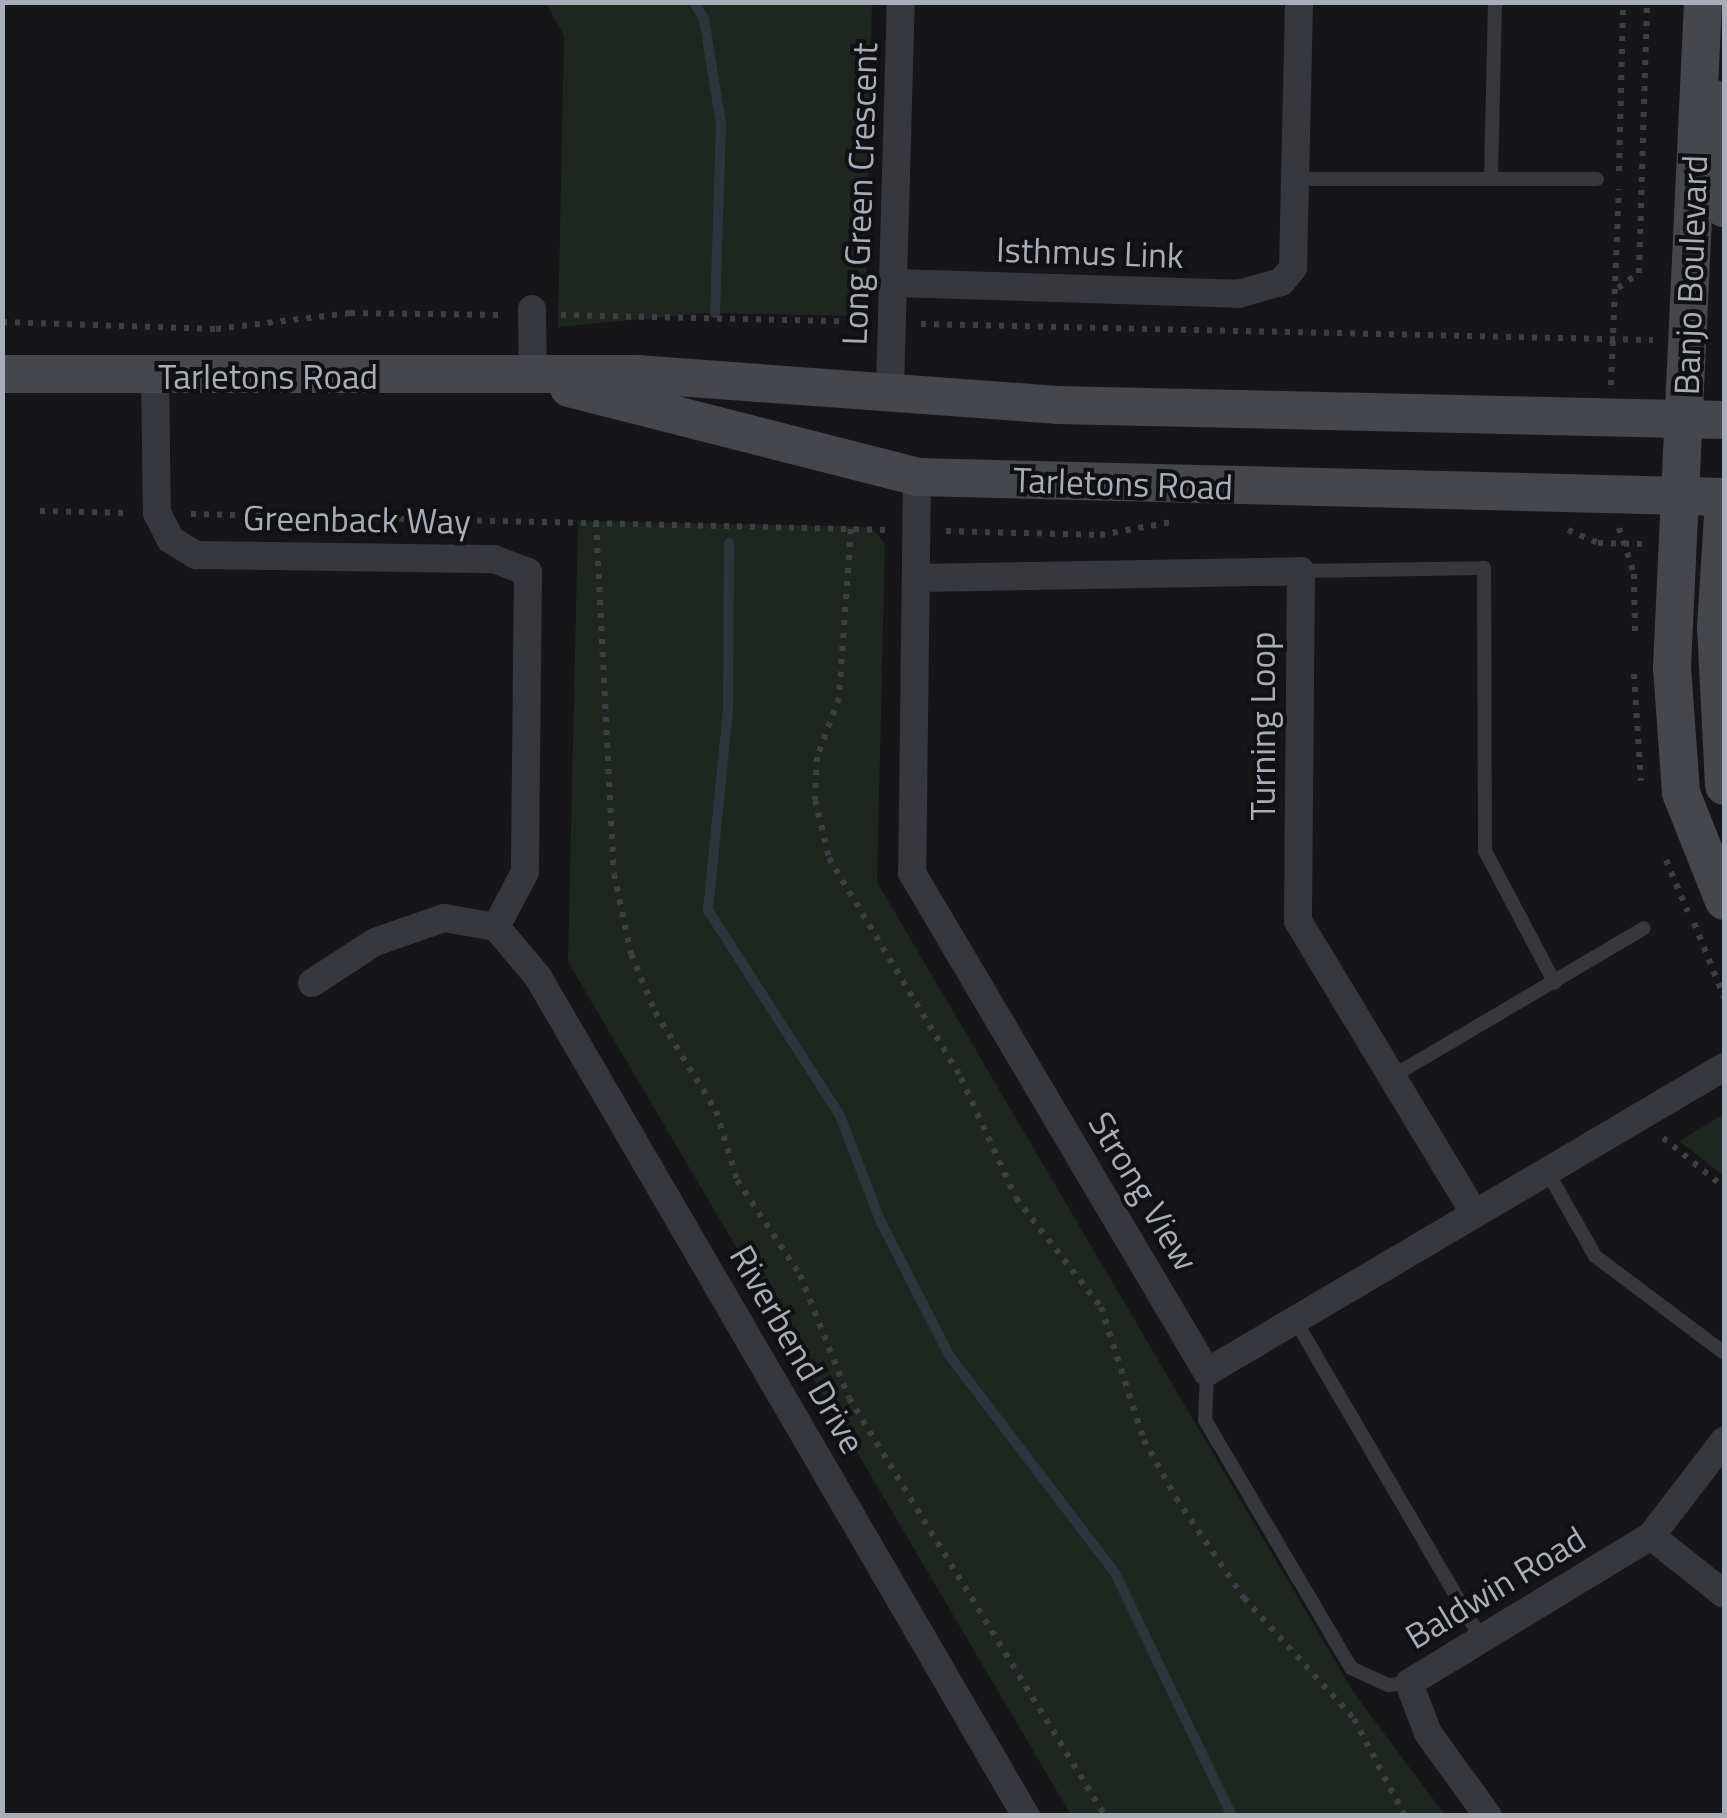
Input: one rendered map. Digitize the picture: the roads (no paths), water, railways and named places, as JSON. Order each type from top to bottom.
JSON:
[{"type":"street","name":"Long Green Crescent","points":[[890,388],[902,2]]},
{"type":"street","points":[[1293,179],[1299,2]]},
{"type":"street","name":"Banjo Boulevard","points":[[1703,2],[1713,41],[1724,208]]},
{"type":"street","name":"Banjo Boulevard","points":[[1713,41],[1672,667],[1681,793],[1724,900]]},
{"type":"street","name":"Isthmus Link","points":[[896,283],[1238,294],[1280,282],[1293,268],[1293,179]]},
{"type":"street","points":[[532,308],[533,378]]},
{"type":"street","name":"Tarletons Road","points":[[2,374],[533,378],[637,374],[890,388],[1057,405],[1685,435],[1724,420]]},
{"type":"street","name":"Greenback Way","points":[[155,376],[157,513],[170,539],[196,555],[494,558],[528,572],[526,872],[496,928]]},
{"type":"street","name":"Tarletons Road","points":[[533,378],[917,476],[1724,499]]},
{"type":"street","name":"Strong View","points":[[917,476],[919,578],[912,872],[1207,1372]]},
{"type":"street","points":[[1724,499],[1716,627],[1724,786]]},
{"type":"street","points":[[919,578],[1301,571]]},
{"type":"street","name":"Turning Loop","points":[[1301,571],[1298,921],[1475,1214]]},
{"type":"street","points":[[312,982],[375,942],[444,918],[496,928]]},
{"type":"street","name":"Riverbend Drive","points":[[496,928],[538,977],[1026,1816]]},
{"type":"street","points":[[1207,1372],[1724,1066]]},
{"type":"street","name":"Baldwin Road","points":[[1488,1816],[1428,1733],[1409,1683],[1651,1536],[1724,1441]]},
{"type":"street","points":[[1651,1536],[1724,1594]]},
{"type":"lane","points":[[1491,178],[1495,2]]},
{"type":"lane","points":[[1293,179],[1596,180]]},
{"type":"lane","points":[[1301,571],[1484,568],[1486,851],[1555,983]]},
{"type":"lane","points":[[1392,1076],[1644,928]]},
{"type":"lane","points":[[1548,1171],[1595,1256],[1724,1353]]},
{"type":"lane","points":[[1295,1320],[1481,1638]]},
{"type":"lane","points":[[1207,1372],[1205,1420],[1351,1668],[1388,1685],[1409,1683]]},
{"type":"waterway","points":[[694,2],[704,19],[721,124],[715,313]]},
{"type":"waterway","points":[[729,543],[728,709],[708,910],[840,1116],[881,1222],[949,1355],[1115,1573],[1232,1816]]}]
